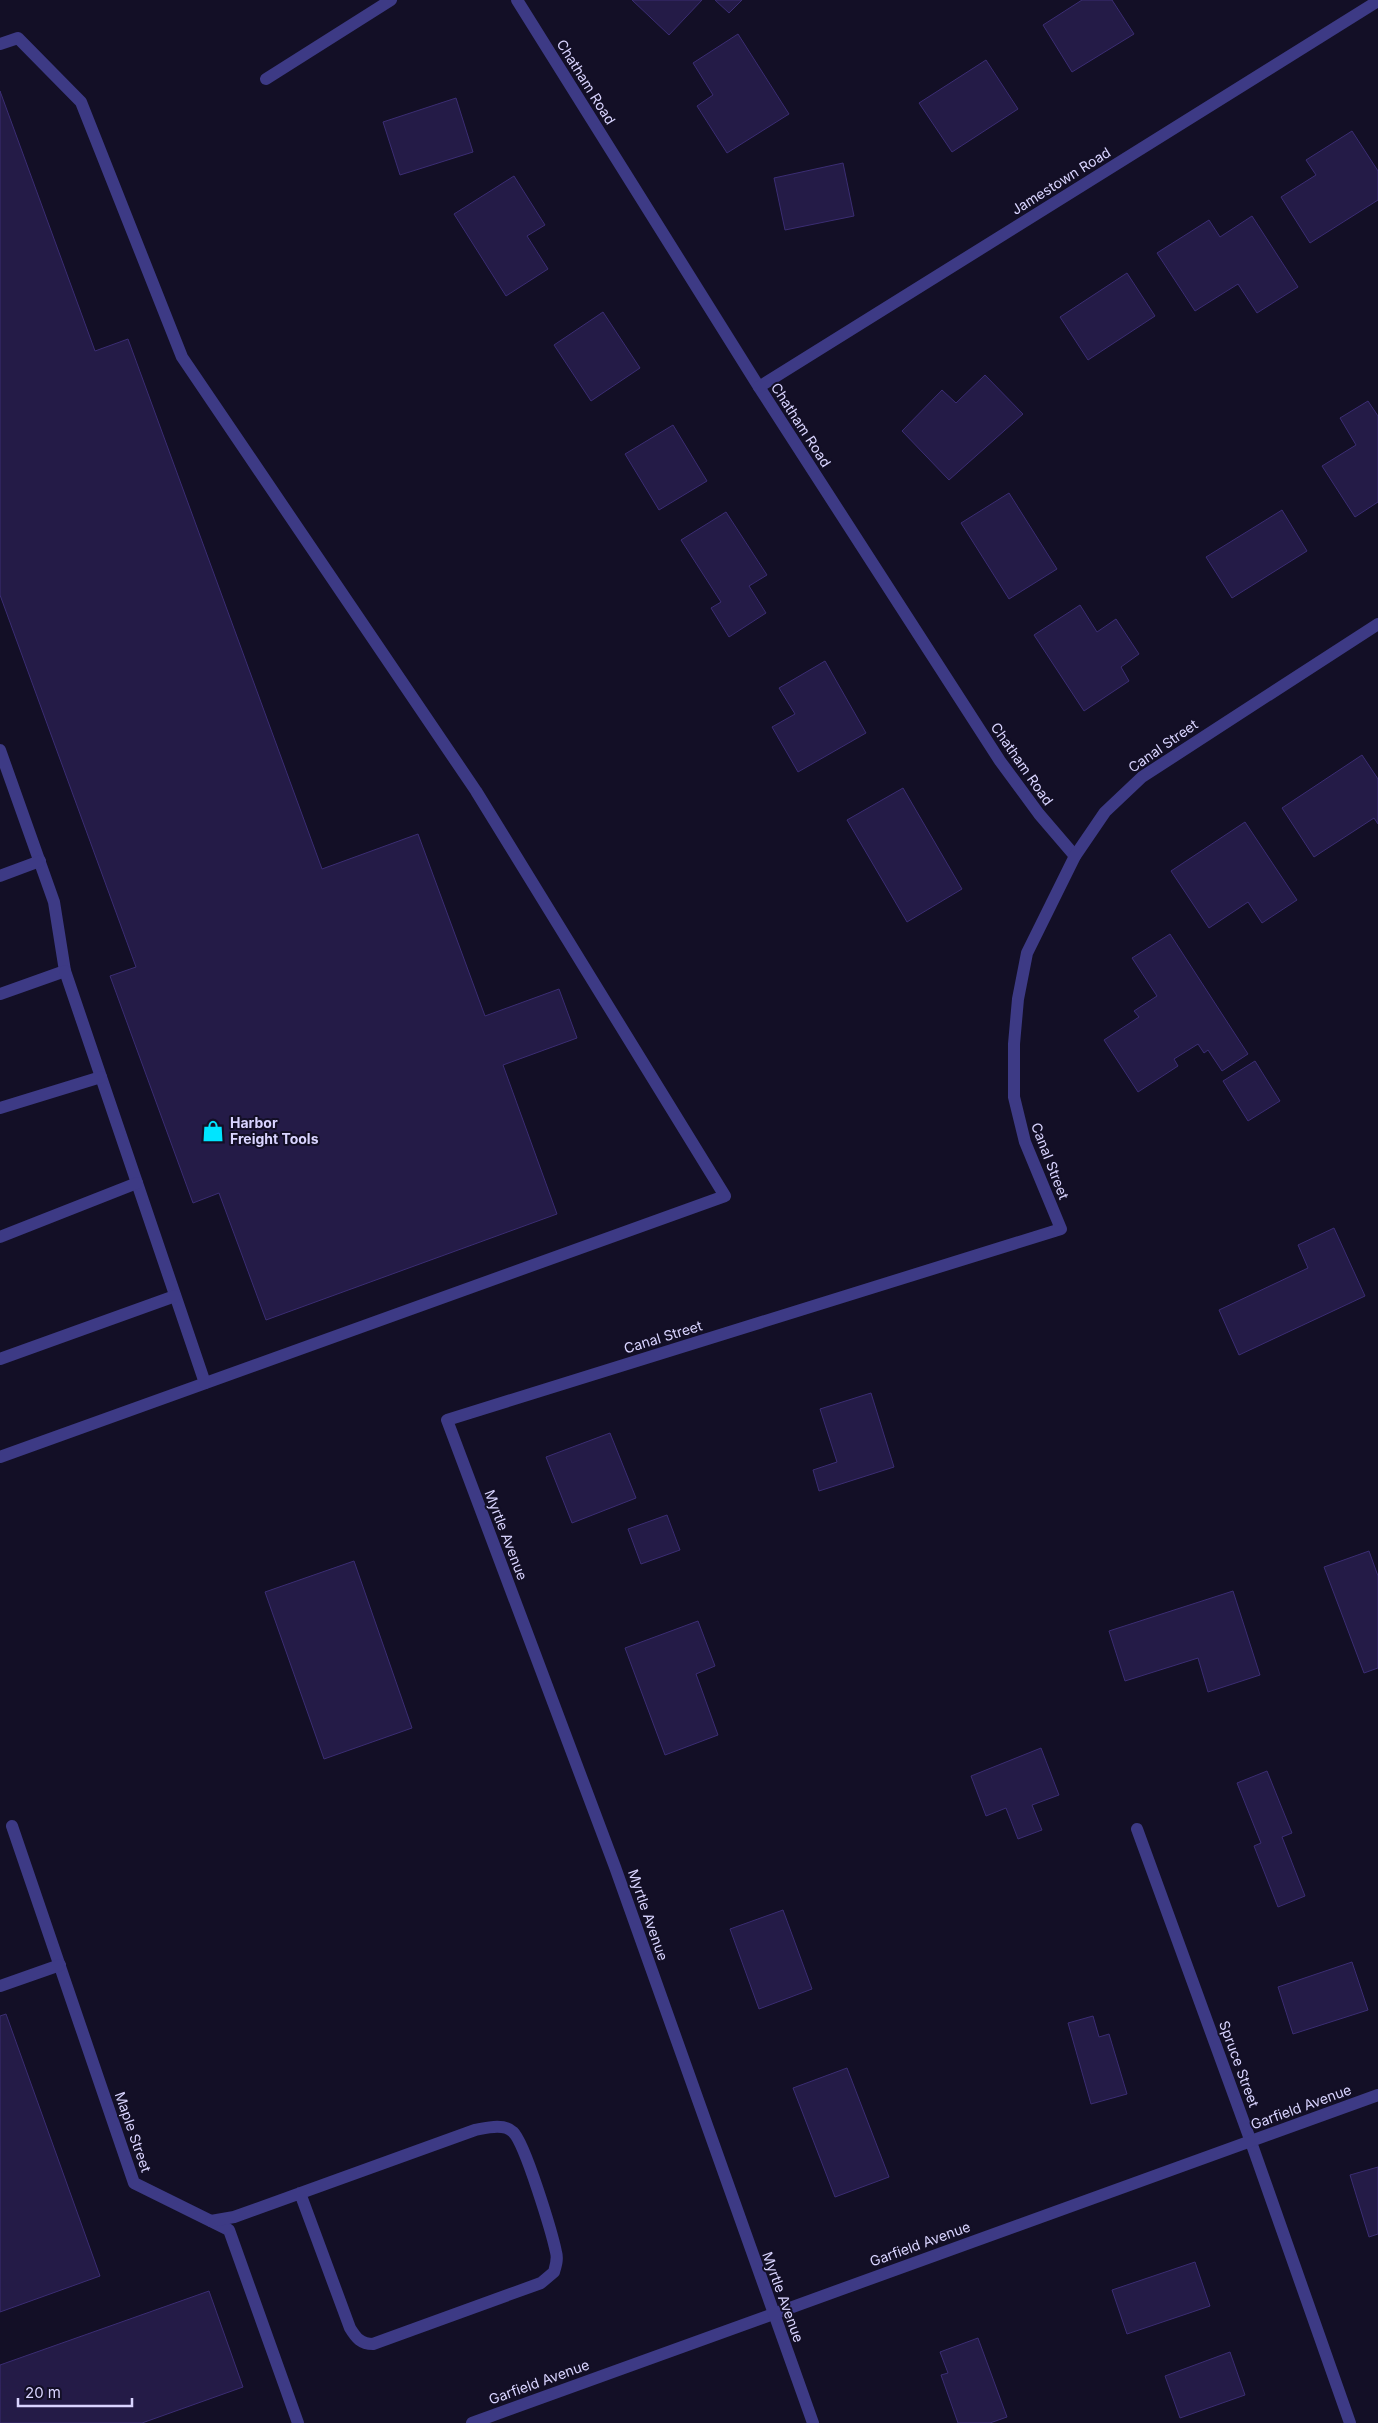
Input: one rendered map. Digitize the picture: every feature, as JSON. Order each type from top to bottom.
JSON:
[{"type":"street","points":[[266,79],[391,0]]},
{"type":"street","name":"Chatham Road","points":[[517,0],[759,387],[1000,761],[1039,814],[1075,856]]},
{"type":"street","name":"Jamestown Road","points":[[759,387],[1378,1]]},
{"type":"street","points":[[0,44],[18,38],[81,102],[182,357],[476,791],[725,1196],[0,1457]]},
{"type":"street","name":"Canal Street","points":[[447,1420],[1061,1230],[1025,1142],[1014,1097],[1014,1044],[1018,999],[1027,952],[1075,856],[1105,812],[1142,777],[1378,624]]},
{"type":"street","points":[[1,753],[54,902],[65,971],[205,1383]]},
{"type":"street","points":[[0,876],[40,861]]},
{"type":"street","points":[[0,994],[65,971]]},
{"type":"street","points":[[0,1108],[100,1076]]},
{"type":"street","points":[[0,1237],[136,1182]]},
{"type":"street","points":[[0,1359],[175,1296]]},
{"type":"street","name":"Myrtle Avenue","points":[[447,1420],[615,1867],[812,2423]]},
{"type":"street","name":"Maple Street","points":[[12,1826],[134,2183],[228,2230],[298,2423]]},
{"type":"street","name":"Spruce Street","points":[[1137,1829],[1251,2142],[1350,2423]]},
{"type":"street","points":[[0,1986],[60,1965]]},
{"type":"street","name":"Garfield Avenue","points":[[472,2423],[497,2419],[772,2313],[1378,2095]]},
{"type":"street","points":[[211,2221],[234,2217],[300,2193],[475,2130],[492,2127],[507,2128],[513,2132],[525,2153],[557,2254],[557,2262],[554,2272],[541,2283],[453,2317],[373,2344],[365,2344],[358,2339],[350,2328],[300,2193]]},
{"type":"building","points":[[632,0],[702,0],[669,35]]},
{"type":"building","points":[[715,0],[742,0],[729,13]]},
{"type":"building","points":[[1082,0],[1112,0],[1134,34],[1072,72],[1043,25]]},
{"type":"building","points":[[738,34],[789,114],[727,153],[697,106],[713,95],[693,63]]},
{"type":"building","points":[[986,60],[1018,109],[952,152],[919,103]]},
{"type":"building","points":[[0,91],[95,351],[128,339],[322,869],[418,834],[485,1016],[559,989],[577,1038],[503,1065],[557,1214],[266,1320],[219,1193],[193,1203],[110,976],[136,967],[0,595]]},
{"type":"building","points":[[456,98],[473,152],[400,175],[383,122]]},
{"type":"building","points":[[1352,131],[1378,171],[1378,200],[1310,243],[1281,197],[1316,175],[1306,160]]},
{"type":"building","points":[[843,163],[854,216],[785,230],[774,178]]},
{"type":"building","points":[[514,176],[545,225],[527,236],[548,269],[506,296],[454,214]]},
{"type":"building","points":[[1252,216],[1298,287],[1257,313],[1238,284],[1195,311],[1157,253],[1209,220],[1220,237]]},
{"type":"building","points":[[1127,273],[1155,316],[1088,360],[1060,317]]},
{"type":"building","points":[[603,312],[640,368],[591,401],[554,345]]},
{"type":"building","points":[[985,375],[1023,414],[949,480],[902,431],[942,390],[956,403]]},
{"type":"building","points":[[1368,401],[1378,416],[1378,502],[1355,517],[1322,466],[1356,445],[1340,418]]},
{"type":"building","points":[[673,425],[707,481],[659,510],[625,454]]},
{"type":"building","points":[[1009,493],[1057,569],[1009,599],[961,523]]},
{"type":"building","points":[[1282,510],[1307,551],[1232,598],[1206,557]]},
{"type":"building","points":[[726,512],[767,575],[749,586],[766,613],[729,637],[711,608],[721,602],[681,540]]},
{"type":"building","points":[[1080,605],[1097,632],[1116,619],[1139,654],[1121,667],[1129,681],[1084,711],[1034,635]]},
{"type":"building","points":[[825,661],[866,733],[798,772],[772,727],[795,714],[779,688]]},
{"type":"building","points":[[1362,755],[1378,779],[1378,824],[1374,818],[1314,857],[1282,808]]},
{"type":"building","points":[[903,788],[962,889],[907,922],[847,820]]},
{"type":"building","points":[[1245,822],[1297,900],[1262,923],[1248,902],[1209,928],[1171,871]]},
{"type":"building","points":[[1170,934],[1248,1054],[1222,1071],[1208,1050],[1204,1053],[1198,1044],[1174,1059],[1178,1066],[1138,1092],[1104,1040],[1139,1017],[1134,1011],[1157,996],[1132,958]]},
{"type":"building","points":[[1255,1061],[1280,1101],[1248,1121],[1223,1081]]},
{"type":"building","points":[[1334,1228],[1365,1296],[1239,1355],[1219,1310],[1308,1268],[1298,1245]]},
{"type":"building","points":[[871,1393],[894,1467],[819,1491],[813,1470],[837,1462],[820,1409]]},
{"type":"building","points":[[610,1433],[636,1498],[572,1523],[546,1457]]},
{"type":"building","points":[[667,1515],[680,1550],[641,1564],[628,1529]]},
{"type":"building","points":[[1369,1551],[1378,1576],[1378,1668],[1364,1673],[1324,1567]]},
{"type":"building","points":[[354,1561],[412,1728],[324,1759],[265,1592]]},
{"type":"building","points":[[1233,1591],[1260,1675],[1208,1692],[1198,1658],[1125,1681],[1109,1631]]},
{"type":"building","points":[[698,1621],[715,1666],[696,1674],[718,1735],[665,1755],[625,1648]]},
{"type":"building","points":[[1041,1748],[1059,1795],[1032,1805],[1042,1830],[1018,1839],[1006,1808],[986,1816],[971,1776]]},
{"type":"building","points":[[1267,1771],[1292,1833],[1282,1837],[1305,1896],[1278,1907],[1254,1846],[1261,1843],[1237,1783]]},
{"type":"building","points":[[783,1910],[812,1989],[759,2009],[730,1929]]},
{"type":"building","points":[[1352,1962],[1368,2010],[1293,2034],[1278,1987]]},
{"type":"building","points":[[6,2014],[100,2276],[0,2312],[0,2016]]},
{"type":"building","points":[[1093,2016],[1099,2037],[1109,2034],[1127,2094],[1091,2104],[1068,2023]]},
{"type":"building","points":[[847,2068],[889,2177],[835,2197],[793,2088]]},
{"type":"building","points":[[1378,2167],[1378,2234],[1369,2237],[1350,2175]]},
{"type":"building","points":[[1195,2262],[1210,2306],[1127,2334],[1112,2290]]},
{"type":"building","points":[[209,2291],[243,2387],[142,2423],[0,2423],[0,2365]]},
{"type":"building","points":[[978,2338],[1007,2417],[990,2423],[958,2423],[941,2375],[948,2373],[940,2352]]},
{"type":"building","points":[[1230,2352],[1245,2395],[1180,2418],[1165,2376]]},
{"type":"place","name":"Harbor Freight Tools","points":[[213,1131]]}]
